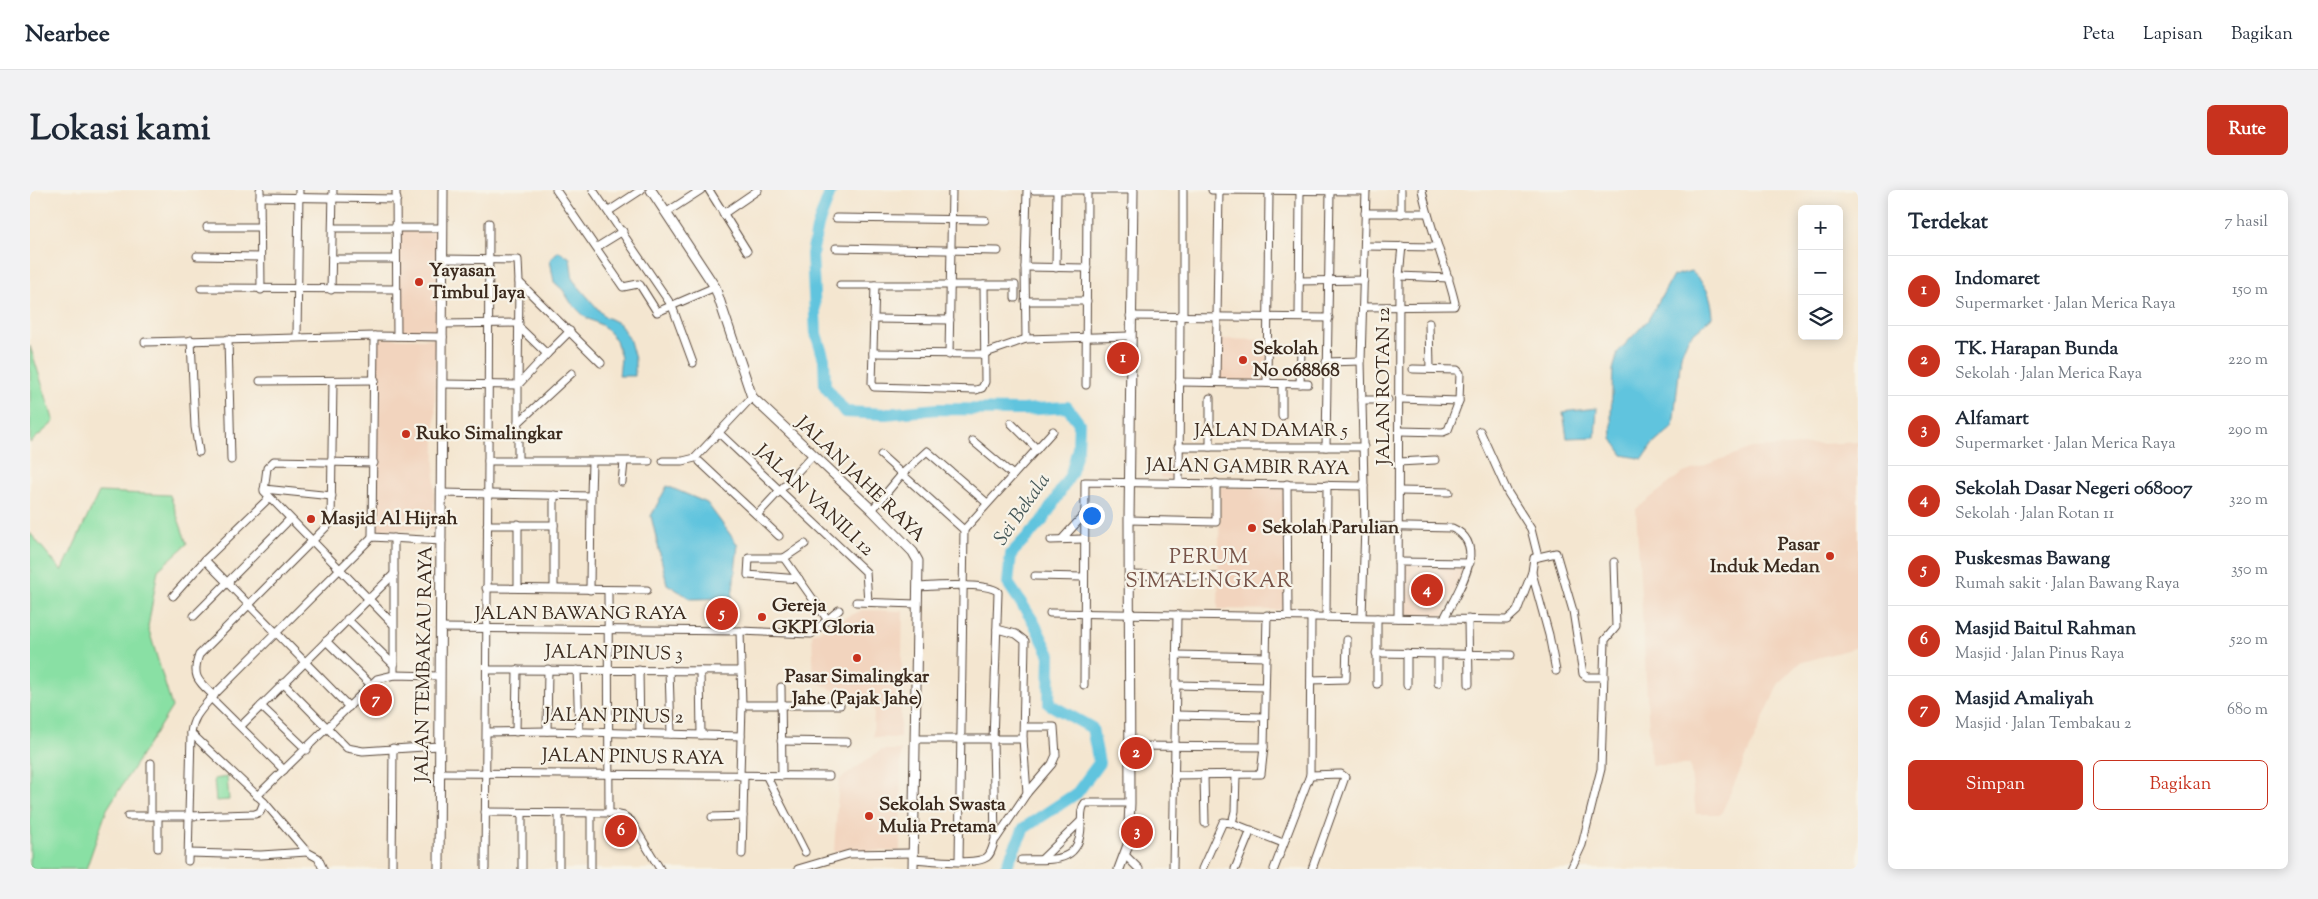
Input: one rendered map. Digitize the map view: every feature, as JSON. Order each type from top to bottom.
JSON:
[{"type":"street","points":[[396,190],[396,336]]},
{"type":"street","name":"JALAN TEMBAKAU RAYA","points":[[439,869],[444,337],[443,190]]},
{"type":"street","points":[[593,190],[623,231],[672,306],[693,363]]},
{"type":"street","points":[[609,211],[642,190]]},
{"type":"street","points":[[651,190],[715,286],[752,397],[693,459],[662,461]]},
{"type":"street","points":[[667,212],[701,190]]},
{"type":"street","points":[[708,190],[747,251]]},
{"type":"street","points":[[723,214],[758,190]]},
{"type":"street","points":[[949,355],[952,190]]},
{"type":"street","points":[[1026,339],[1027,190]]},
{"type":"street","points":[[1034,190],[1132,190],[1129,520],[1131,613],[1130,804],[1126,856],[1119,869]]},
{"type":"street","points":[[1056,190],[1056,268]]},
{"type":"street","points":[[1179,482],[1183,190]]},
{"type":"street","points":[[1212,190],[1366,191],[1362,361],[1365,526],[1362,617]]},
{"type":"street","points":[[1216,382],[1219,190]]},
{"type":"street","points":[[1401,190],[1401,214]]},
{"type":"street","points":[[1363,307],[1450,308],[1456,303],[1427,213],[1422,190]]},
{"type":"street","points":[[559,191],[624,287],[640,285],[657,312],[715,286]]},
{"type":"street","points":[[1086,385],[1087,191]]},
{"type":"street","points":[[1267,383],[1269,191]]},
{"type":"street","points":[[1299,317],[1300,191]]},
{"type":"street","points":[[1326,447],[1330,192]]},
{"type":"street","points":[[261,290],[260,193],[332,193],[397,199]]},
{"type":"street","points":[[331,290],[332,193]]},
{"type":"street","points":[[297,337],[299,194]]},
{"type":"street","points":[[1365,213],[1427,213]]},
{"type":"street","points":[[836,218],[986,220]]},
{"type":"street","points":[[485,869],[489,223]]},
{"type":"street","points":[[207,227],[260,227]]},
{"type":"street","points":[[333,228],[442,228]]},
{"type":"street","points":[[597,247],[623,231]]},
{"type":"street","points":[[1365,246],[1438,246]]},
{"type":"street","name":"JALAN ROTAN 12","points":[[1398,618],[1400,491],[1399,276],[1402,246]]},
{"type":"street","points":[[836,248],[998,251]]},
{"type":"street","points":[[197,256],[260,257]]},
{"type":"street","points":[[332,258],[396,259]]},
{"type":"street","points":[[442,259],[489,258],[518,260],[518,460]]},
{"type":"street","points":[[1025,267],[1087,268]]},
{"type":"street","points":[[1399,276],[1449,278]]},
{"type":"street","points":[[1299,281],[1364,280]]},
{"type":"street","points":[[519,282],[601,363]]},
{"type":"street","points":[[840,285],[1015,285],[1015,298]]},
{"type":"street","points":[[874,285],[872,383],[878,389],[957,390],[976,390],[982,388],[985,382],[983,354],[984,285]]},
{"type":"street","points":[[201,288],[261,290],[396,289]]},
{"type":"street","points":[[1026,302],[1087,302]]},
{"type":"street","points":[[1130,316],[1217,315],[1329,318]]},
{"type":"street","points":[[874,319],[950,320]]},
{"type":"street","points":[[444,324],[487,322],[519,325],[547,354]]},
{"type":"street","points":[[1428,323],[1430,369]]},
{"type":"street","points":[[443,384],[518,385],[570,331]]},
{"type":"street","points":[[188,861],[191,734],[195,716],[372,537],[374,336]]},
{"type":"street","points":[[872,354],[983,354],[1026,339],[1130,336]]},
{"type":"street","points":[[146,342],[297,337],[444,337]]},
{"type":"street","points":[[228,339],[230,460]]},
{"type":"street","points":[[191,340],[195,427],[199,452]]},
{"type":"street","points":[[1179,382],[1304,384],[1301,351]]},
{"type":"street","points":[[1326,362],[1362,361]]},
{"type":"street","points":[[1399,431],[1443,432],[1448,430],[1460,401],[1460,374],[1457,370],[1413,370]]},
{"type":"street","points":[[518,423],[572,374]]},
{"type":"street","points":[[260,381],[374,380]]},
{"type":"street","points":[[284,770],[198,680],[195,666],[207,646],[331,522],[333,381]]},
{"type":"street","points":[[1282,384],[1282,416]]},
{"type":"street","name":"JALAN JAHE RAYA","points":[[752,397],[812,456],[872,510],[913,552],[918,561],[913,860]]},
{"type":"street","points":[[1210,398],[1210,447]]},
{"type":"street","points":[[1400,399],[1460,401]]},
{"type":"street","points":[[1362,400],[1388,400]]},
{"type":"street","points":[[1011,423],[1037,449]]},
{"type":"street","points":[[959,860],[964,530],[1053,431]]},
{"type":"street","points":[[1480,431],[1508,493],[1531,529],[1538,557]]},
{"type":"street","name":"JALAN VANILI 12","points":[[718,432],[866,572],[868,602]]},
{"type":"street","points":[[973,441],[1013,475]]},
{"type":"street","name":"JALAN DAMAR 5","points":[[1178,447],[1364,447]]},
{"type":"street","points":[[872,510],[903,473],[928,451],[987,503]]},
{"type":"street","points":[[881,455],[964,530]]},
{"type":"street","points":[[757,515],[812,456]]},
{"type":"street","points":[[1399,462],[1435,460]]},
{"type":"street","points":[[374,463],[274,461],[269,464],[264,489],[269,498],[290,520],[392,623]]},
{"type":"street","points":[[488,461],[649,461]]},
{"type":"street","points":[[590,590],[592,462]]},
{"type":"street","points":[[622,482],[624,462]]},
{"type":"street","points":[[700,462],[779,536]]},
{"type":"street","name":"JALAN GAMBIR RAYA","points":[[1083,516],[1084,485],[1085,482],[1090,480],[1364,486]]},
{"type":"street","points":[[1129,520],[1216,522],[1216,483]]},
{"type":"street","points":[[1287,484],[1288,616]]},
{"type":"street","points":[[1326,616],[1327,485]]},
{"type":"street","points":[[264,489],[332,496]]},
{"type":"street","points":[[1400,491],[1449,492]]},
{"type":"street","points":[[442,493],[592,496]]},
{"type":"street","points":[[554,495],[554,588]]},
{"type":"street","points":[[173,596],[205,560],[269,498]]},
{"type":"street","points":[[1062,539],[1083,516]]},
{"type":"street","points":[[1083,516],[1084,685]]},
{"type":"street","points":[[194,616],[290,520]]},
{"type":"street","points":[[518,524],[518,588]]},
{"type":"street","points":[[487,525],[554,525]]},
{"type":"street","points":[[1365,526],[1452,528],[1458,530],[1471,548],[1470,563],[1444,619]]},
{"type":"street","points":[[372,537],[442,541]]},
{"type":"street","points":[[394,538],[392,623],[394,675]]},
{"type":"street","points":[[1051,540],[1083,540]]},
{"type":"street","points":[[799,579],[748,575],[749,558],[784,558],[805,544]]},
{"type":"street","points":[[1050,613],[1326,616],[1498,621],[1513,617],[1517,611],[1532,572],[1533,561],[1538,557],[1556,553],[1573,612],[1584,674],[1586,677],[1604,677]]},
{"type":"street","points":[[784,558],[827,619],[839,610]]},
{"type":"street","points":[[205,560],[349,707]]},
{"type":"street","points":[[1398,562],[1470,563]]},
{"type":"street","points":[[1571,869],[1582,845],[1600,769],[1606,640],[1616,627],[1614,562]]},
{"type":"street","points":[[1532,572],[1549,635],[1556,671]]},
{"type":"street","points":[[241,726],[394,574]]},
{"type":"street","points":[[1130,575],[1217,577]]},
{"type":"street","points":[[1035,576],[1083,577]]},
{"type":"street","points":[[918,586],[962,586],[996,590],[997,629],[993,740],[995,839]]},
{"type":"street","points":[[486,588],[647,590]]},
{"type":"street","points":[[608,591],[610,631],[609,813]]},
{"type":"street","points":[[856,602],[917,604]]},
{"type":"street","points":[[1173,869],[1177,614]]},
{"type":"street","points":[[1174,775],[1260,774],[1264,748],[1267,615]]},
{"type":"street","points":[[1274,869],[1310,775],[1311,616]]},
{"type":"street","points":[[1377,618],[1377,684]]},
{"type":"street","points":[[347,619],[394,665]]},
{"type":"street","name":"JALAN BAWANG RAYA","points":[[440,628],[486,630],[740,631],[811,634],[827,619]]},
{"type":"street","points":[[1468,619],[1469,684]]},
{"type":"street","points":[[997,629],[1016,634],[1025,641],[1023,739],[1027,793]]},
{"type":"street","name":"JALAN PINUS RAYA","points":[[440,773],[742,776],[740,631]]},
{"type":"street","points":[[1312,680],[1346,679],[1347,640]]},
{"type":"street","points":[[326,641],[371,685]]},
{"type":"street","points":[[1376,653],[1511,655]]},
{"type":"street","points":[[1406,653],[1407,685]]},
{"type":"street","points":[[1438,654],[1438,684]]},
{"type":"street","points":[[1177,655],[1266,656]]},
{"type":"street","points":[[547,731],[548,669]]},
{"type":"street","name":"JALAN PINUS 3","points":[[487,670],[740,671]]},
{"type":"street","points":[[516,732],[517,670]]},
{"type":"street","points":[[577,670],[579,733]]},
{"type":"street","points":[[639,670],[640,733]]},
{"type":"street","points":[[669,670],[671,734]]},
{"type":"street","points":[[700,671],[701,734]]},
{"type":"street","points":[[258,796],[307,750],[371,685],[383,676],[440,676]]},
{"type":"street","points":[[283,683],[347,748],[363,751],[439,746]]},
{"type":"street","points":[[781,686],[782,776]]},
{"type":"street","points":[[1176,686],[1265,686]]},
{"type":"street","points":[[742,705],[840,705]]},
{"type":"street","points":[[261,706],[307,750]]},
{"type":"street","points":[[1176,715],[1264,717]]},
{"type":"street","points":[[798,869],[849,854],[913,860],[984,859],[990,855],[995,839],[1027,793],[1052,764],[1056,755],[1056,733],[1053,726],[1024,727]]},
{"type":"street","name":"JALAN PINUS 2","points":[[487,732],[547,731],[741,736]]},
{"type":"street","points":[[191,734],[264,802],[306,852],[318,858],[322,869]]},
{"type":"street","points":[[915,739],[1023,739]]},
{"type":"street","points":[[781,741],[847,742]]},
{"type":"street","points":[[1131,746],[1264,748]]},
{"type":"street","points":[[392,869],[393,748]]},
{"type":"street","points":[[151,763],[158,848]]},
{"type":"street","points":[[1310,775],[1341,774],[1345,777],[1312,869]]},
{"type":"street","points":[[1204,775],[1204,824]]},
{"type":"street","points":[[1232,823],[1235,811],[1236,775]]},
{"type":"street","points":[[742,854],[742,776],[829,776]]},
{"type":"street","points":[[767,777],[805,852]]},
{"type":"street","points":[[128,816],[254,814],[260,812],[264,802]]},
{"type":"street","points":[[1020,860],[1060,859],[1071,853],[1078,846],[1082,809],[1085,803],[1130,804]]},
{"type":"street","points":[[485,812],[609,813],[624,816],[631,821],[660,869]]},
{"type":"street","points":[[522,813],[522,869]]},
{"type":"street","points":[[559,813],[559,869]]},
{"type":"street","points":[[591,813],[591,869]]},
{"type":"street","points":[[712,817],[743,816]]},
{"type":"street","points":[[1042,859],[1081,821]]},
{"type":"street","points":[[1202,869],[1223,822],[1232,823],[1283,843]]},
{"type":"street","points":[[1235,869],[1251,830]]},
{"type":"street","points":[[189,853],[261,855],[306,852]]},
{"type":"street","points":[[1126,856],[1140,869]]},
{"type":"shaded area","name":"Yayasan Timbul Jaya","points":[[399,230],[440,231],[438,334],[397,333]]},
{"type":"shaded area","name":"Ruko Simalingkar","points":[[375,338],[436,339],[434,530],[377,529]]},
{"type":"shaded area","name":"Sekolah No 068868","points":[[1219,339],[1267,340],[1266,381],[1219,380]]},
{"type":"shaded area","points":[[1858,442],[1858,647],[1799,663],[1779,683],[1721,814],[1696,814],[1690,765],[1651,765],[1636,509],[1681,474],[1752,448]]},
{"type":"shaded area","points":[[1160,469],[1174,469],[1174,478],[1160,478]]},
{"type":"shaded area","name":"Sekolah Parulian","points":[[1220,487],[1285,488],[1284,610],[1218,609]]},
{"type":"shaded area","points":[[1399,564],[1466,564],[1444,615],[1399,616]]},
{"type":"shaded area","name":"Pasar Simalingkar Jahe (Pajak Jahe)","points":[[862,610],[903,611],[900,738],[873,737],[874,710],[814,681],[812,634]]},
{"type":"shaded area","name":"Sekolah Swasta Mulia Pretama","points":[[881,750],[901,750],[900,851],[834,851],[839,780]]},
{"type":"green space","points":[[30,346],[54,422],[30,443]]},
{"type":"green space","points":[[99,492],[170,495],[187,544],[158,570],[148,627],[172,707],[107,809],[86,869],[30,869],[30,533],[62,571]]},
{"type":"green space","points":[[227,777],[229,800],[216,801],[214,779]]},
{"type":"water","points":[[558,251],[570,258],[573,280],[604,316],[620,324],[630,341],[635,359],[635,376],[619,376],[621,358],[616,340],[603,326],[585,317],[554,282],[550,260]]},
{"type":"water","points":[[1691,271],[1701,281],[1707,291],[1713,316],[1688,338],[1681,355],[1673,427],[1652,445],[1643,459],[1623,455],[1612,439],[1613,370],[1618,352],[1648,320],[1673,276]]},
{"type":"water","points":[[1597,408],[1595,437],[1567,438],[1563,412]]},
{"type":"water","points":[[667,486],[707,503],[738,545],[732,598],[691,599],[667,584],[651,516]]},
{"type":"waterway","name":"Sei Bekala","points":[[831,190],[818,225],[812,254],[816,334],[824,359],[825,386],[845,412],[885,414],[938,409],[1022,410],[1067,407],[1079,423],[1078,448],[1071,474],[1043,520],[1011,554],[1008,583],[1033,621],[1050,655],[1049,704],[1092,728],[1099,763],[1077,793],[1024,828],[1005,869]]},
{"type":"place","name":"Yayasan Timbul Jaya","points":[[419,282]]},
{"type":"place","name":"Indomaret","points":[[1123,358]]},
{"type":"place","name":"Sekolah No 068868","points":[[1243,360]]},
{"type":"place","name":"Ruko Simalingkar","points":[[406,434]]},
{"type":"place","name":"Masjid Al Hijrah","points":[[311,519]]},
{"type":"place","name":"Sekolah Parulian","points":[[1252,528]]},
{"type":"place","name":"Pasar Induk Medan","points":[[1830,556]]},
{"type":"place","name":"Sekolah Dasar Negeri 068007","points":[[1427,590]]},
{"type":"place","name":"Puskesmas Bawang","points":[[722,614]]},
{"type":"place","name":"Gereja GKPI Gloria","points":[[762,617]]},
{"type":"place","name":"Pasar Simalingkar Jahe (Pajak Jahe)","points":[[857,658]]},
{"type":"place","name":"Masjid Amaliyah","points":[[376,700]]},
{"type":"place","name":"TK. Harapan Bunda","points":[[1136,753]]},
{"type":"place","name":"Sekolah Swasta Mulia Pretama","points":[[869,816]]},
{"type":"place","name":"Masjid Baitul Rahman","points":[[621,831]]},
{"type":"place","name":"Alfamart","points":[[1137,832]]},
{"type":"district","name":"PERUM SIMALINGKAR","points":[[1209,570]]}]
